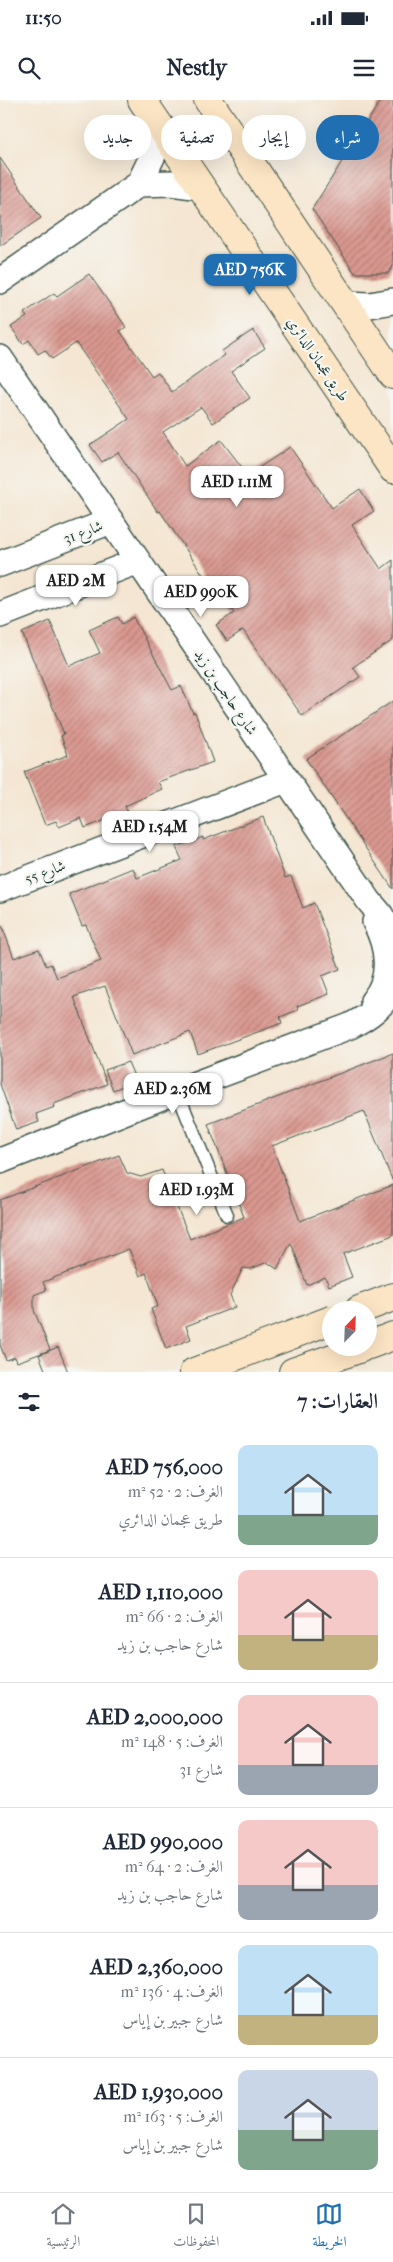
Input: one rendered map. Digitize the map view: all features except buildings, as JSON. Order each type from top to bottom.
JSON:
[{"type":"main road","name":"طريق عجمان الدائري","points":[[142,100],[393,469]]},
{"type":"main road","points":[[215,105],[345,304],[392,366]]},
{"type":"main road","points":[[378,1303],[393,1297]]},
{"type":"main road","points":[[194,1372],[322,1323]]},
{"type":"main road","points":[[378,1342],[393,1336]]},
{"type":"main road","points":[[300,1371],[340,1356]]},
{"type":"street","points":[[0,282],[139,184],[153,155],[158,123]]},
{"type":"street","points":[[139,184],[171,183],[201,187]]},
{"type":"street","points":[[345,304],[370,305],[393,301]]},
{"type":"street","name":"شارع حاجب بن زيد","points":[[0,358],[368,901]]},
{"type":"street","name":"شارع 31","points":[[0,564],[110,521]]},
{"type":"street","points":[[0,616],[138,562]]},
{"type":"street","name":"شارع 55","points":[[0,889],[286,780]]},
{"type":"street","points":[[368,901],[380,914],[393,937]]},
{"type":"street","points":[[332,1033],[376,998],[386,975],[388,954],[373,919],[368,901]]},
{"type":"street","points":[[0,1161],[362,1020],[382,1004],[393,987]]},
{"type":"lane","points":[[177,1092],[227,1215]]}]
